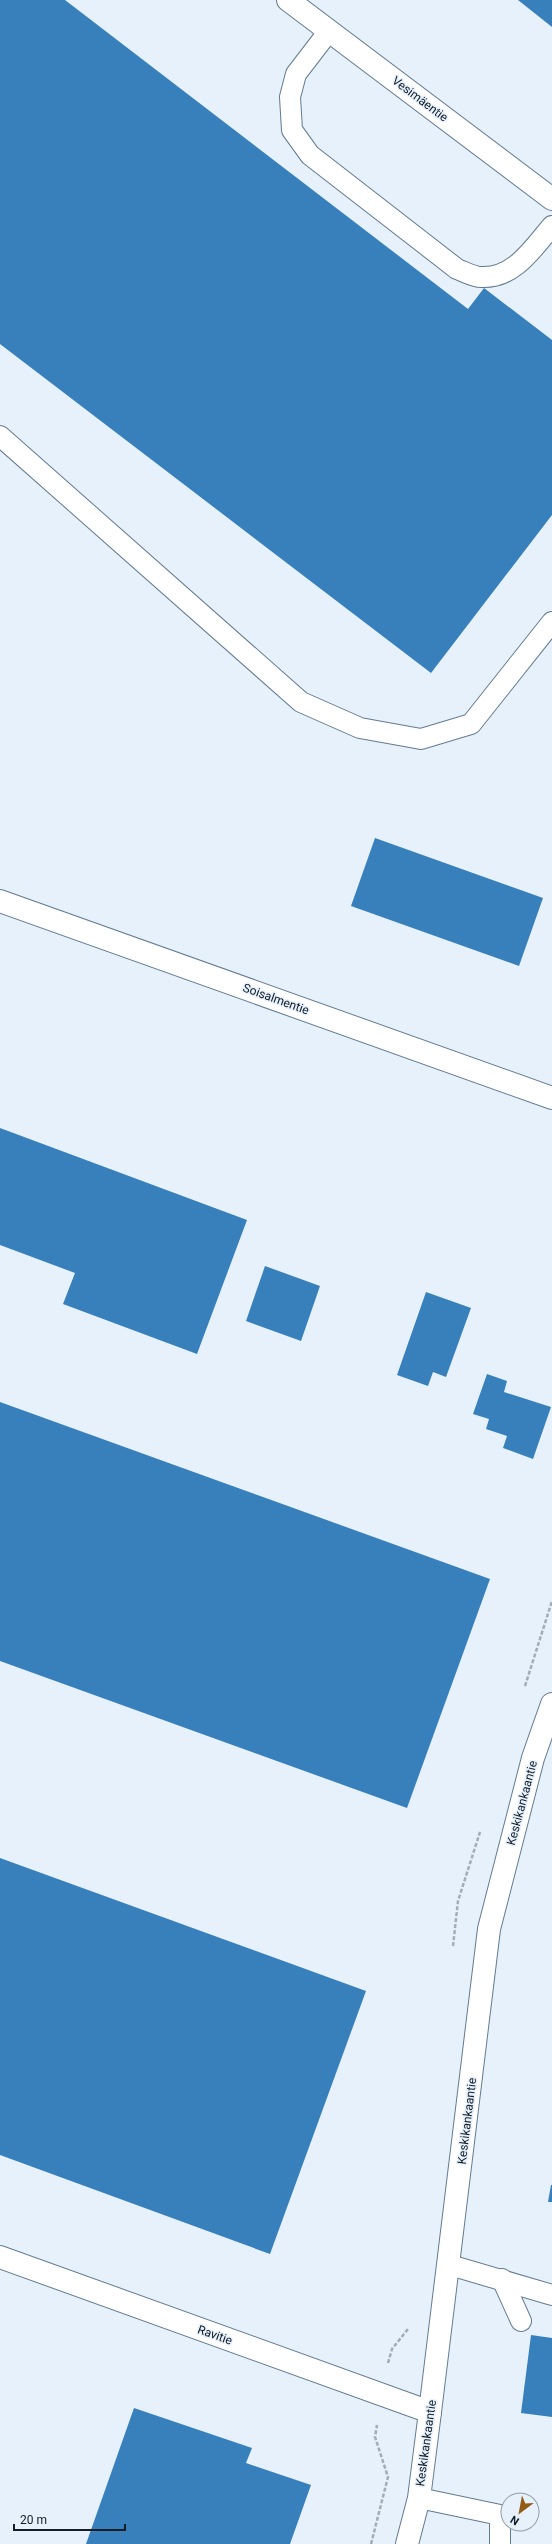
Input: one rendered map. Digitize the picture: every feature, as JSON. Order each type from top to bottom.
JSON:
[{"type":"street","name":"Vesimäentie","points":[[288,0],[552,199]]},
{"type":"street","name":"Soisalmentie","points":[[0,901],[552,1098]]},
{"type":"street","name":"Keskikankaantie","points":[[407,2544],[419,2498],[450,2265],[489,1929],[533,1758],[552,1704]]},
{"type":"street","name":"Ravitie","points":[[0,2257],[430,2412]]},
{"type":"lane","points":[[329,31],[296,74],[290,97],[292,130],[310,155],[458,269],[481,277],[503,274],[522,262],[552,226]]},
{"type":"lane","points":[[0,436],[302,702],[360,728],[421,740],[471,724],[552,622]]},
{"type":"lane","points":[[450,2265],[552,2295]]},
{"type":"lane","points":[[502,2280],[521,2321]]},
{"type":"lane","points":[[419,2498],[500,2515],[500,2544]]},
{"type":"building","points":[[0,0],[65,0],[468,309],[484,288],[552,340],[552,515],[431,673],[0,344]]},
{"type":"building","points":[[518,0],[552,0],[552,27]]},
{"type":"building","points":[[375,838],[543,898],[519,966],[351,906]]},
{"type":"building","points":[[0,1128],[247,1220],[197,1354],[63,1304],[75,1273],[0,1245]]},
{"type":"building","points":[[265,1266],[320,1286],[301,1341],[246,1321]]},
{"type":"building","points":[[426,1292],[471,1308],[446,1377],[433,1372],[428,1386],[397,1375]]},
{"type":"building","points":[[487,1374],[507,1381],[504,1392],[551,1407],[533,1459],[503,1448],[507,1436],[486,1429],[489,1419],[473,1414]]},
{"type":"building","points":[[0,1402],[490,1579],[407,1808],[0,1661]]},
{"type":"building","points":[[0,1858],[366,1991],[270,2254],[0,2155]]},
{"type":"building","points":[[551,2185],[552,2202],[548,2202]]},
{"type":"building","points":[[531,2335],[552,2338],[552,2417],[521,2413]]},
{"type":"building","points":[[134,2408],[252,2448],[246,2463],[311,2485],[290,2544],[86,2544]]}]
